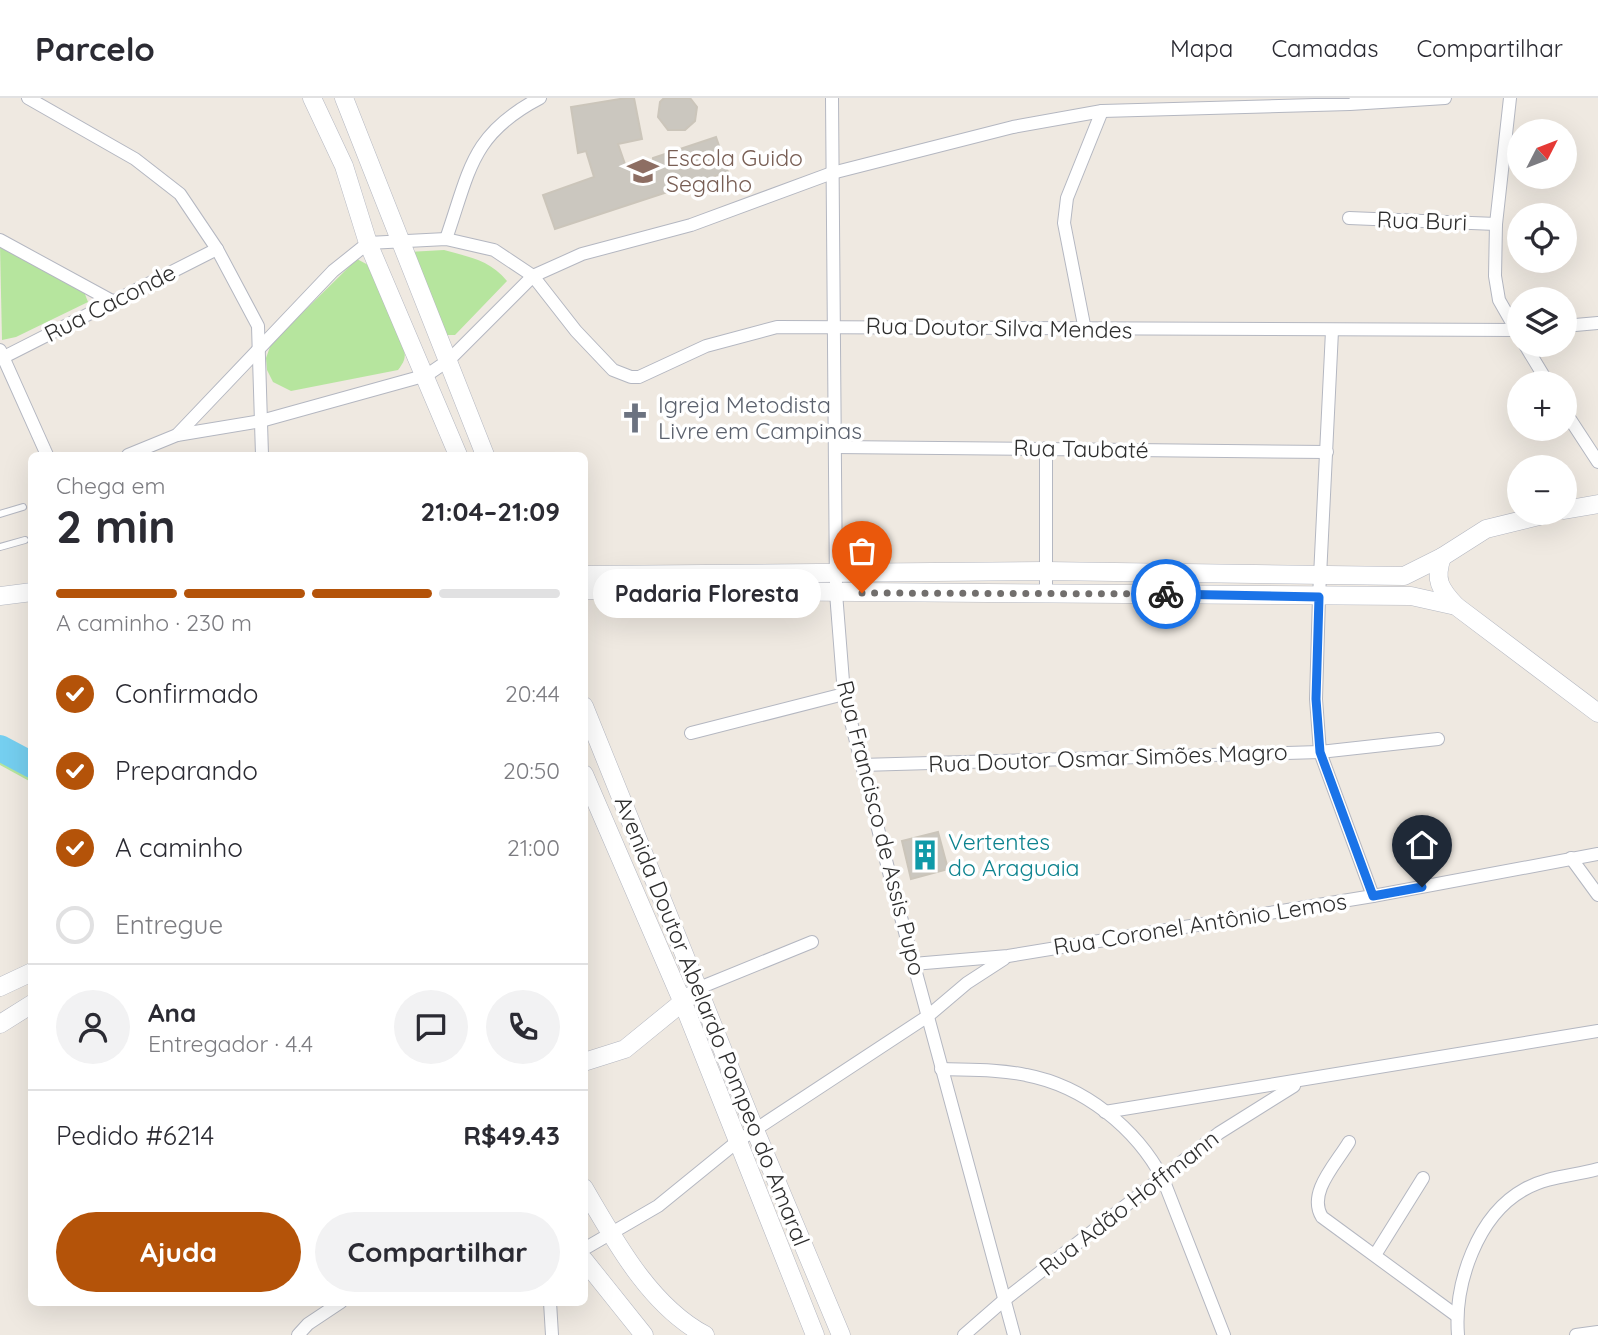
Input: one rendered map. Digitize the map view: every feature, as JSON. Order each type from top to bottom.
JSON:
[{"type":"main road","points":[[312,98],[344,166],[368,243],[427,375],[457,452]]},
{"type":"main road","points":[[344,98],[484,452]]},
{"type":"main road","points":[[1577,508],[1598,504]]},
{"type":"main road","points":[[588,575],[1046,572],[1404,576],[1442,557],[1486,529],[1507,524]]},
{"type":"main road","points":[[1442,557],[1436,574],[1438,584],[1456,606],[1598,713]]},
{"type":"main road","points":[[588,590],[1411,596],[1456,606]]},
{"type":"main road","points":[[0,596],[28,592]]},
{"type":"main road","points":[[0,606],[28,604]]},
{"type":"main road","name":"Avenida Doutor Abelardo Pompeo do Amaral","points":[[588,716],[841,1335]]},
{"type":"main road","points":[[588,771],[607,764]]},
{"type":"main road","name":"Avenida Doutor Abelardo Pompeo do Amaral","points":[[588,782],[683,1003],[815,1335]]},
{"type":"main road","points":[[0,986],[28,974]]},
{"type":"main road","points":[[588,1060],[625,1049],[699,988]]},
{"type":"main road","points":[[0,1024],[28,1006]]},
{"type":"main road","points":[[588,1195],[610,1233],[668,1310],[705,1335]]},
{"type":"main road","points":[[588,1265],[644,1335]]},
{"type":"street","points":[[28,98],[135,159],[180,194],[217,249],[258,326],[262,452]]},
{"type":"street","points":[[446,239],[468,174],[491,131],[512,113],[540,98]]},
{"type":"street","name":"Rua Francisco de Assis Pupo","points":[[832,98],[836,325],[836,593],[844,694],[941,1069],[1014,1335]]},
{"type":"street","points":[[135,452],[177,435],[261,421],[427,375],[449,360],[533,276],[582,254],[691,225],[832,173],[990,132],[1102,111],[1445,98]]},
{"type":"street","points":[[1507,311],[1496,290],[1496,224],[1510,98]]},
{"type":"street","points":[[1084,330],[1064,223],[1067,198],[1102,111]]},
{"type":"street","name":"Rua Buri","points":[[1349,218],[1496,224]]},
{"type":"street","name":"Rua Doutor Silva Mendes","points":[[368,243],[446,239],[494,250],[533,276],[614,370],[631,377],[738,336],[777,327],[836,325],[1084,330],[1507,332]]},
{"type":"street","points":[[0,240],[112,301]]},
{"type":"street","points":[[177,435],[333,271],[368,243]]},
{"type":"street","name":"Rua Caconde","points":[[1,354],[217,249]]},
{"type":"street","points":[[1577,325],[1598,323]]},
{"type":"street","points":[[1332,331],[1316,699],[1320,752],[1373,896]]},
{"type":"street","points":[[1,354],[46,452]]},
{"type":"street","points":[[1577,430],[1598,462]]},
{"type":"street","name":"Rua Taubaté","points":[[835,447],[1327,452]]},
{"type":"street","points":[[1046,448],[1046,592]]},
{"type":"street","points":[[691,733],[844,694]]},
{"type":"street","name":"Rua Doutor Osmar Simões Magro","points":[[861,765],[1320,752],[1438,739]]},
{"type":"street","name":"Rua Coronel Antônio Lemos","points":[[914,964],[1008,956],[1373,896],[1598,854]]},
{"type":"street","points":[[1572,858],[1598,895]]},
{"type":"street","points":[[699,988],[812,942]]},
{"type":"street","name":"Rua Coronel Antônio Lemos","points":[[588,1247],[658,1206],[738,1141],[928,1016],[973,979],[1008,956]]},
{"type":"street","name":"Rua Adão Hoffmann","points":[[1105,1112],[1301,1082],[1598,1031]]},
{"type":"street","points":[[941,1069],[997,1070],[1030,1075],[1086,1099],[1105,1112],[1150,1155],[1163,1179],[1224,1335]]},
{"type":"street","name":"Rua Adão Hoffmann","points":[[964,1335],[1003,1301],[1219,1133],[1301,1082]]},
{"type":"street","points":[[1349,1142],[1315,1197],[1316,1208],[1322,1217],[1457,1316]]},
{"type":"street","points":[[1458,1335],[1457,1316],[1462,1284],[1480,1237],[1500,1208],[1524,1189],[1555,1177],[1598,1169]]},
{"type":"street","points":[[1375,1255],[1423,1178]]},
{"type":"street","points":[[298,1335],[308,1324],[335,1306]]},
{"type":"street","points":[[550,1306],[552,1335]]},
{"type":"street","points":[[1576,1335],[1598,1332]]},
{"type":"lane","points":[[0,514],[23,507]]},
{"type":"lane","points":[[0,547],[25,540]]},
{"type":"green space","points":[[0,245],[83,289],[88,302],[16,337],[2,340]]},
{"type":"green space","points":[[444,250],[486,264],[507,281],[455,335],[444,335],[408,252]]},
{"type":"green space","points":[[357,259],[370,266],[404,349],[405,357],[398,370],[291,391],[273,382],[267,370],[266,358],[271,344]]},
{"type":"green space","points":[[0,736],[28,750],[28,780],[0,765]]},
{"type":"building","points":[[634,98],[642,139],[618,144],[626,167],[648,160],[651,179],[653,158],[716,137],[728,172],[555,229],[543,195],[594,177],[586,151],[578,153],[571,107]]},
{"type":"building","points":[[664,98],[690,98],[697,107],[695,121],[685,130],[668,130],[658,117],[660,102]]},
{"type":"building","name":"Vertentes do Araguaia","points":[[938,832],[948,869],[911,879],[902,841]]},
{"type":"waterway","points":[[0,748],[28,763]]},
{"type":"way so far","points":[[862,593],[1166,594]]},
{"type":"place","name":"Escola Guido Segalho","points":[[643,171]]},
{"type":"place","name":"Igreja Metodista Livre em Campinas","points":[[635,418]]},
{"type":"place","name":"Padaria Floresta","points":[[862,593]]},
{"type":"place","name":"Vertentes do Araguaia","points":[[925,855]]},
{"type":"route","points":[[1166,594],[1319,597],[1316,699],[1320,752],[1348,832],[1373,896],[1422,887]]}]
